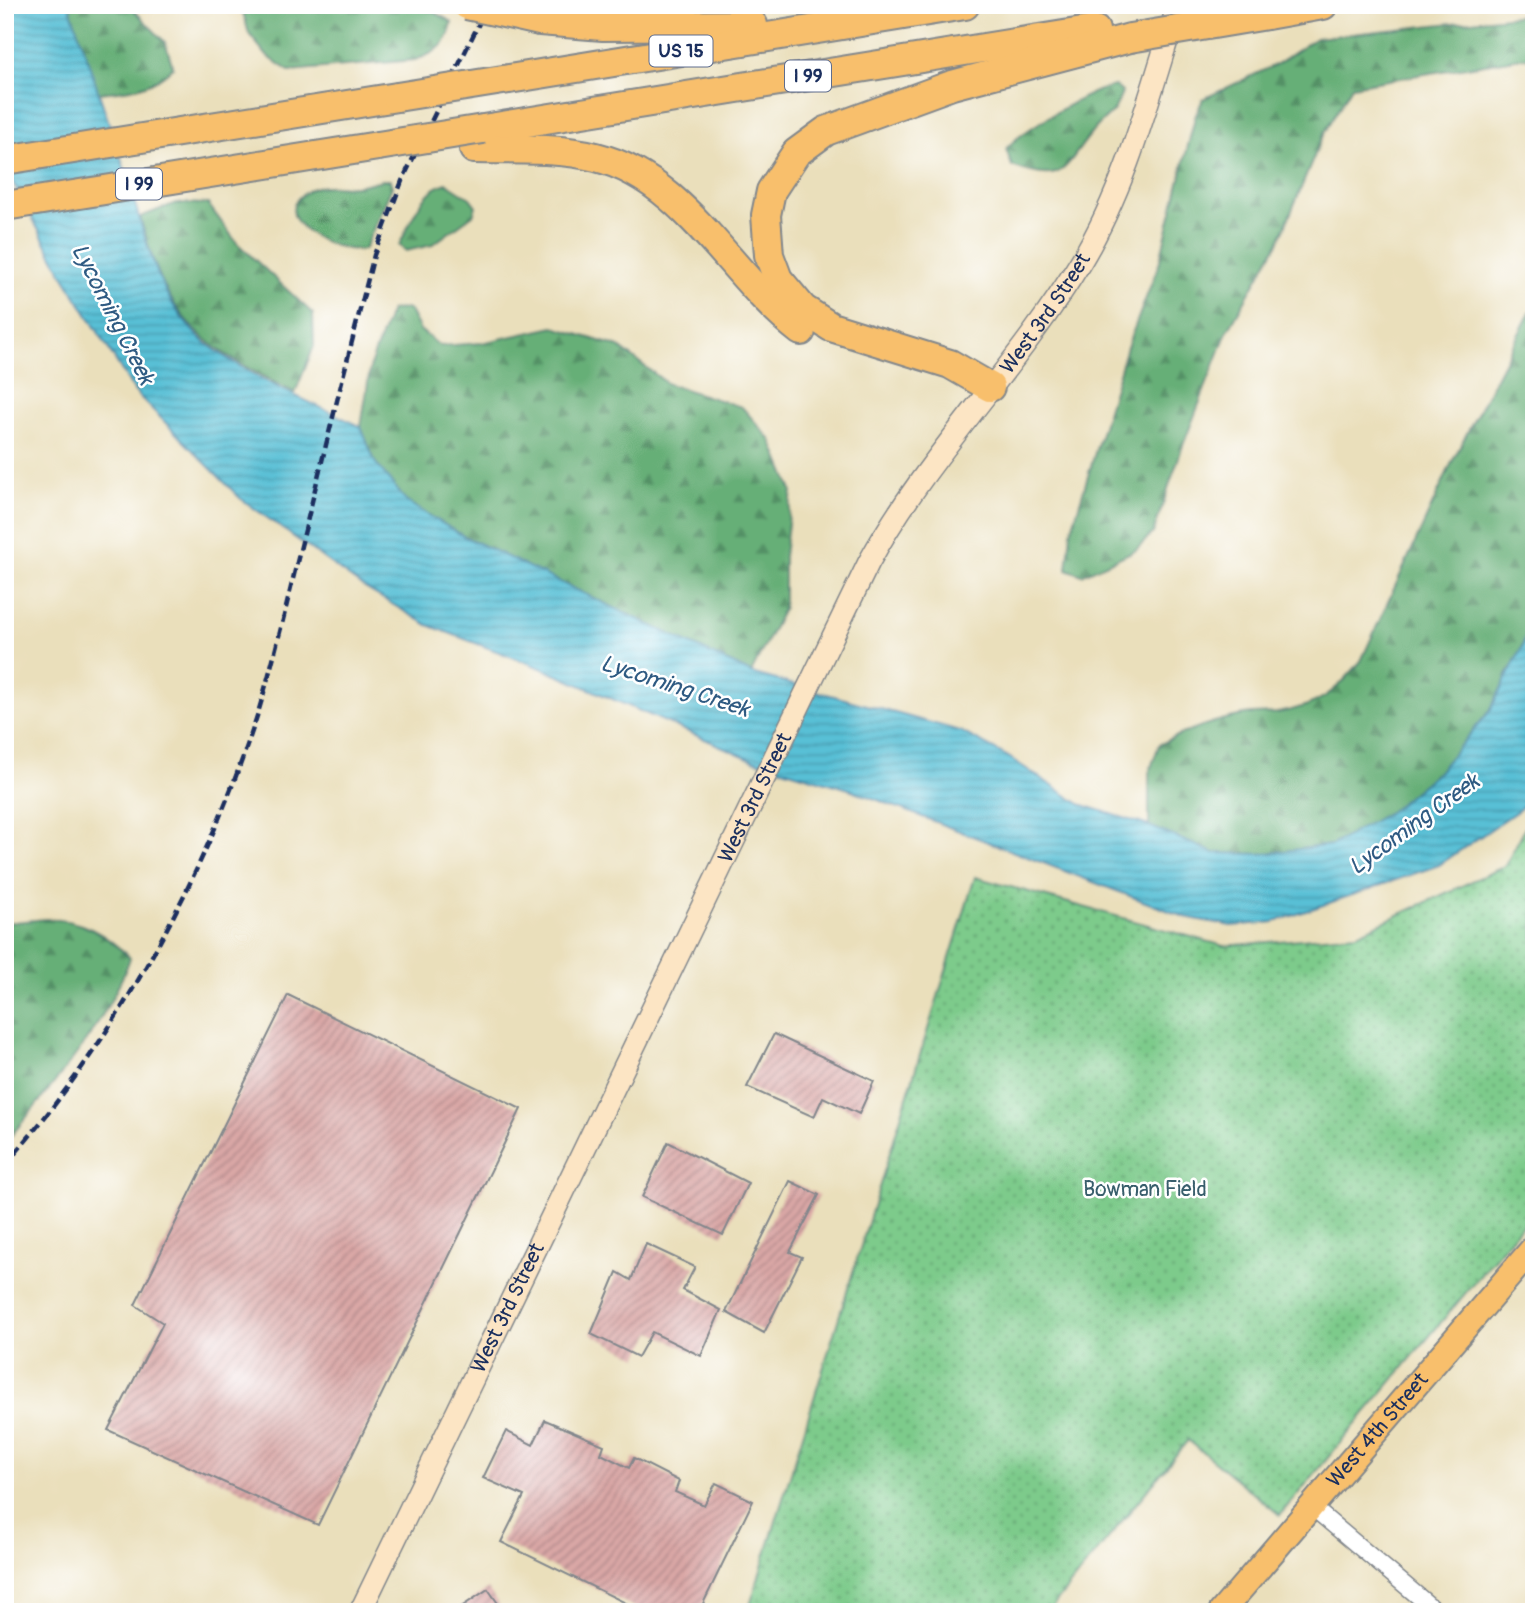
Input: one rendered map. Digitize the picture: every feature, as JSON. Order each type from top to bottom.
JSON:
[{"type":"highway","points":[[467,5],[540,21],[639,27],[854,23],[965,5]]},
{"type":"highway","points":[[1259,10],[1323,5]]},
{"type":"highway","name":"I 99","points":[[5,206],[378,146],[478,139],[1259,10]]},
{"type":"highway","name":"US 15","points":[[5,160],[854,23]]},
{"type":"highway","points":[[990,387],[950,364],[831,327],[803,309],[778,279],[769,255],[765,215],[771,191],[796,153],[814,138],[838,126],[952,85],[1132,31]]},
{"type":"highway","points":[[478,139],[579,153],[621,165],[648,180],[673,200],[780,313],[812,338],[944,382],[990,387]]},
{"type":"main road","name":"West 3rd Street","points":[[360,1612],[838,624],[899,509],[1067,285],[1106,216],[1135,141],[1178,5]]},
{"type":"main road","name":"West 4th Street","points":[[1221,1612],[1534,1247]]},
{"type":"street","points":[[1311,1506],[1437,1612]]},
{"type":"green space","points":[[69,5],[129,5],[165,42],[173,67],[148,84],[98,93]]},
{"type":"green space","points":[[241,5],[421,5],[452,22],[451,30],[440,47],[415,60],[289,71],[267,56],[249,34]]},
{"type":"green space","points":[[1534,14],[1534,56],[1352,86],[1323,135],[1280,239],[1227,332],[1182,448],[1153,533],[1136,550],[1082,575],[1067,569],[1071,532],[1127,347],[1159,264],[1195,117],[1203,99],[1277,64],[1316,38]]},
{"type":"green space","points":[[1115,86],[1122,92],[1114,110],[1062,169],[1044,174],[1012,166],[1006,149],[1014,141],[1074,103]]},
{"type":"green space","points":[[390,180],[392,187],[364,250],[335,246],[306,231],[297,221],[293,210],[297,199],[311,189],[321,186],[355,186]]},
{"type":"green space","points":[[447,183],[470,198],[476,206],[473,215],[432,245],[406,251],[399,245],[418,208],[430,192]]},
{"type":"green space","points":[[176,203],[208,204],[237,243],[313,314],[314,346],[295,393],[262,376],[212,344],[192,327],[176,307],[151,253],[140,217]]},
{"type":"green space","points":[[1534,305],[1534,611],[1522,647],[1490,711],[1438,772],[1391,811],[1332,845],[1260,854],[1213,853],[1149,826],[1149,773],[1159,745],[1223,720],[1249,714],[1277,713],[1315,702],[1343,682],[1361,661],[1453,460]]},
{"type":"green space","points":[[409,309],[420,330],[440,346],[481,343],[554,327],[619,347],[668,384],[742,407],[771,440],[792,491],[784,556],[784,607],[751,673],[465,537],[407,502],[375,462],[361,427],[371,363],[391,310]]},
{"type":"green space","name":"Bowman Field","points":[[1534,811],[1534,1211],[1280,1515],[1188,1440],[1048,1612],[748,1612],[975,877],[1224,946],[1357,934],[1505,866]]},
{"type":"green space","points":[[46,919],[82,925],[102,935],[130,958],[107,1007],[76,1055],[5,1143],[5,923]]},
{"type":"water","name":"Lycoming Creek","points":[[5,5],[69,5],[153,262],[162,285],[188,326],[206,343],[242,368],[361,427],[375,462],[407,502],[465,537],[751,673],[960,731],[1007,756],[1080,804],[1149,826],[1214,853],[1260,854],[1332,845],[1391,811],[1438,772],[1490,711],[1522,647],[1534,611],[1534,792],[1520,809],[1439,865],[1274,922],[1231,926],[1185,917],[849,789],[753,760],[541,668],[428,625],[363,587],[240,498],[135,392],[63,275],[5,168]]},
{"type":"building","points":[[288,995],[521,1109],[318,1525],[108,1430],[163,1323],[135,1305]]},
{"type":"building","points":[[774,1034],[874,1081],[859,1114],[823,1097],[814,1117],[747,1087]]},
{"type":"building","points":[[668,1142],[748,1183],[723,1235],[642,1197]]},
{"type":"building","points":[[790,1181],[819,1195],[790,1252],[802,1257],[764,1333],[726,1312]]},
{"type":"building","points":[[646,1244],[695,1267],[683,1290],[721,1310],[701,1356],[652,1332],[638,1357],[591,1334],[617,1272],[631,1280]]},
{"type":"building","points":[[545,1420],[604,1445],[601,1454],[629,1468],[634,1458],[679,1481],[675,1492],[704,1505],[716,1483],[753,1501],[699,1612],[644,1612],[501,1542],[524,1496],[483,1478],[506,1431],[533,1445]]},
{"type":"building","points":[[488,1589],[504,1612],[454,1612]]},
{"type":"railway","points":[[5,1165],[46,1116],[84,1064],[154,953],[184,895],[236,776],[257,716],[277,645],[374,255],[402,181],[488,5]]}]
